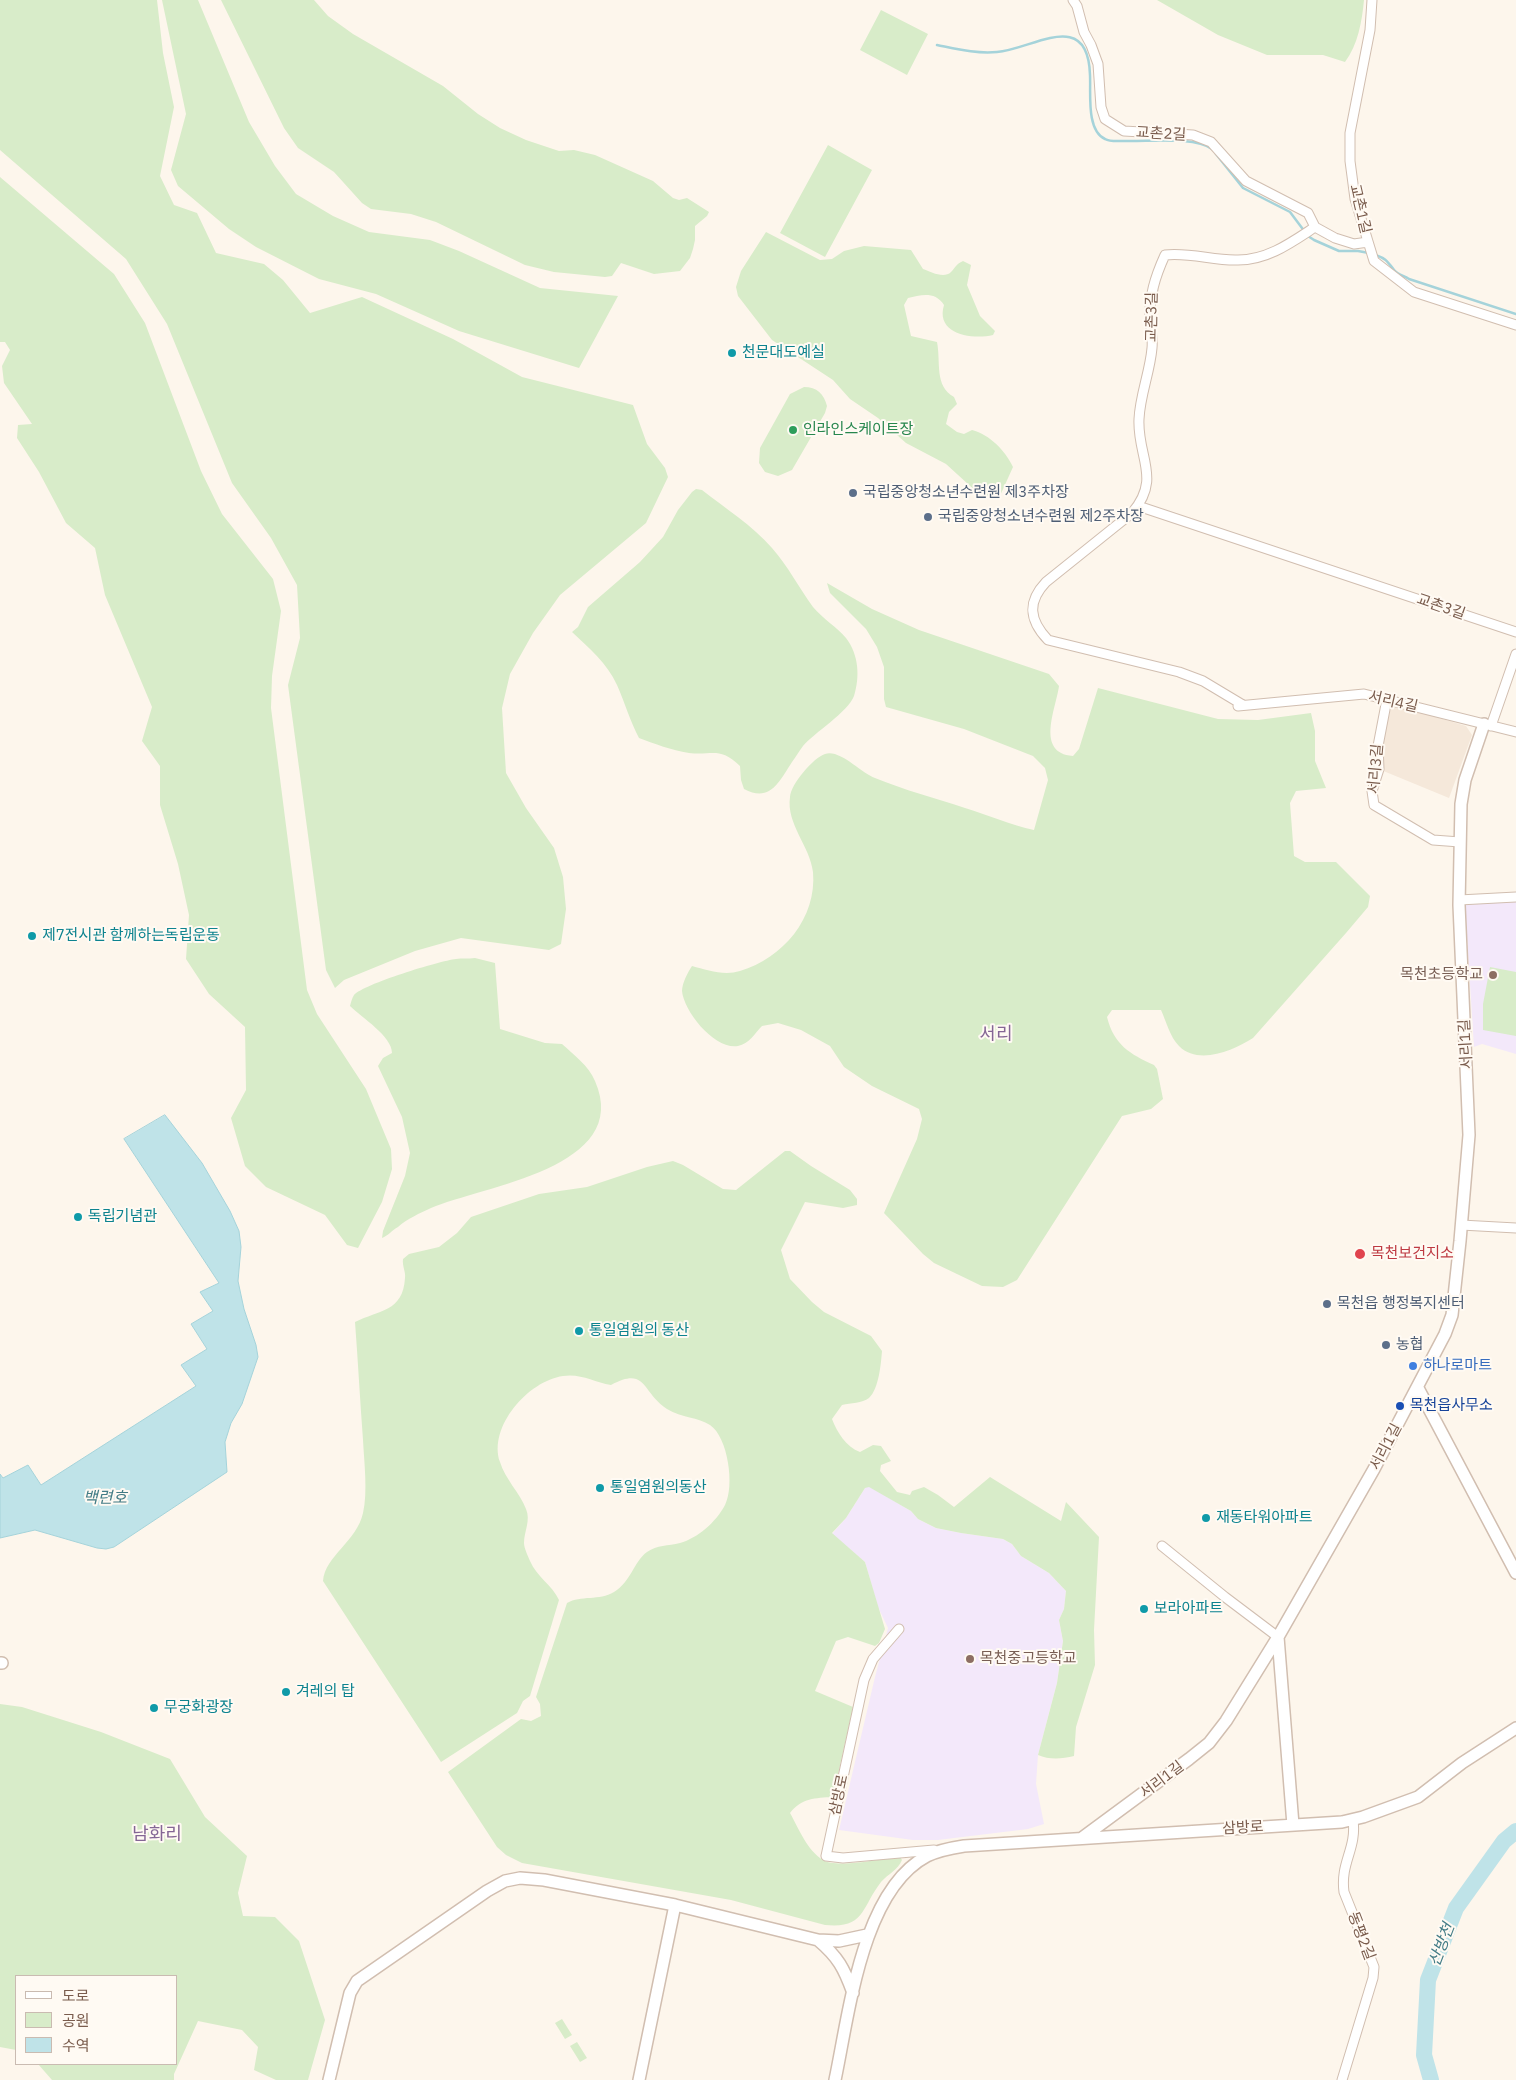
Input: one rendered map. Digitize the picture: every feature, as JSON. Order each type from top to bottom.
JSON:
[{"type":"street","name":"교촌2길","points":[[1073,0],[1077,6],[1084,32],[1092,45],[1098,64],[1101,107],[1105,119],[1124,131],[1193,135],[1211,142],[1246,181],[1308,213],[1313,228],[1354,244],[1368,245]]},
{"type":"street","name":"교촌1길","points":[[1372,0],[1370,30],[1350,133],[1350,161],[1356,199],[1368,245],[1374,260],[1384,270],[1414,292],[1516,325]]},
{"type":"street","name":"교촌3길","points":[[1240,705],[1203,681],[1179,672],[1048,640],[1038,626],[1032,607],[1037,591],[1046,582],[1132,513],[1138,506],[1148,478],[1139,436],[1139,419],[1153,346],[1150,300],[1153,284],[1165,255],[1178,253],[1237,260],[1250,259],[1275,251],[1313,228]]},
{"type":"street","name":"교촌3길","points":[[1138,506],[1516,632]]},
{"type":"street","name":"서리1길","points":[[1082,1838],[1147,1791],[1208,1743],[1226,1721],[1278,1637],[1370,1477],[1418,1388],[1445,1334],[1452,1315],[1469,1135],[1459,900],[1460,804],[1465,780],[1516,654]]},
{"type":"street","name":"서리4길","points":[[1240,705],[1364,694],[1516,732]]},
{"type":"street","name":"서리3길","points":[[1387,699],[1378,746],[1379,769],[1372,792],[1374,805],[1433,840],[1460,842]]},
{"type":"street","points":[[1459,900],[1516,897]]},
{"type":"street","points":[[1462,1225],[1516,1228]]},
{"type":"street","points":[[1418,1388],[1516,1573]]},
{"type":"street","points":[[1162,1546],[1278,1637],[1293,1825]]},
{"type":"street","name":"삼방로","points":[[899,1629],[873,1658],[864,1680],[826,1856],[843,1858],[1082,1838],[1353,1820],[1418,1796],[1462,1763],[1516,1729]]},
{"type":"street","name":"동평2길","points":[[1342,2080],[1373,1978],[1374,1968],[1344,1892],[1344,1867],[1355,1833],[1353,1820]]},
{"type":"street","name":"삼방로","points":[[834,2080],[867,1935],[892,1886],[912,1866],[927,1856],[944,1849]]},
{"type":"street","points":[[329,2080],[350,1993],[357,1980],[487,1891],[505,1881],[520,1878],[544,1880],[675,1905],[818,1940],[838,1941],[867,1935]]},
{"type":"street","points":[[639,2080],[675,1905]]},
{"type":"street","points":[[818,1940],[835,1955],[845,1970],[853,1994]]},
{"type":"shaded area","points":[[1392,704],[1466,726],[1472,735],[1449,798],[1381,770],[1381,748]]},
{"type":"shaded area","name":"목천초등학교","points":[[1516,901],[1516,1054],[1482,1044],[1474,1047],[1465,905]]},
{"type":"shaded area","name":"목천중고등학교","points":[[869,1486],[911,1511],[918,1519],[936,1528],[1003,1539],[1012,1544],[1021,1556],[1049,1573],[1066,1591],[1064,1609],[1059,1620],[1063,1641],[1057,1683],[1038,1755],[1036,1784],[1044,1824],[1028,1829],[938,1840],[913,1840],[839,1830],[888,1628],[878,1607],[865,1562],[832,1534],[846,1518],[865,1488]]},
{"type":"green space","points":[[0,0],[157,0],[163,53],[174,107],[160,176],[174,205],[197,213],[216,253],[264,264],[283,280],[310,313],[362,297],[453,339],[522,377],[633,405],[647,444],[665,468],[668,477],[646,523],[560,595],[533,633],[510,674],[502,708],[506,773],[526,808],[554,848],[563,877],[566,909],[561,944],[549,950],[461,938],[415,951],[344,980],[335,988],[326,970],[288,685],[300,638],[297,585],[271,538],[232,483],[167,324],[126,259],[0,150]]},
{"type":"green space","points":[[162,0],[198,0],[249,122],[275,166],[296,194],[333,216],[369,232],[430,240],[459,251],[540,288],[618,296],[579,368],[459,331],[376,294],[319,279],[256,247],[229,229],[178,186],[171,170],[186,114]]},
{"type":"green space","points":[[221,0],[314,0],[328,16],[353,34],[443,86],[478,114],[500,128],[526,140],[559,151],[574,150],[595,155],[653,181],[673,198],[679,200],[687,198],[709,212],[695,226],[695,240],[690,258],[680,271],[654,274],[621,263],[612,276],[605,277],[554,272],[525,265],[436,222],[411,214],[371,209],[362,203],[334,172],[298,148],[284,128]]},
{"type":"green space","points":[[1157,0],[1364,0],[1361,24],[1353,48],[1345,62],[1323,55],[1267,55],[1218,35]]},
{"type":"green space","points":[[881,10],[928,34],[907,75],[860,50]]},
{"type":"green space","points":[[828,145],[872,170],[825,257],[780,233]]},
{"type":"green space","points":[[0,177],[114,274],[145,323],[201,471],[222,514],[273,579],[281,611],[272,676],[271,708],[307,990],[317,1014],[366,1089],[391,1149],[392,1169],[382,1202],[358,1248],[347,1245],[325,1215],[266,1187],[245,1166],[231,1118],[246,1090],[245,1027],[209,994],[186,959],[189,915],[178,864],[160,805],[160,766],[142,741],[152,707],[105,595],[95,548],[66,523],[39,472],[17,438],[18,425],[32,424],[4,383],[2,366],[10,350],[5,342],[0,342]]},
{"type":"green space","points":[[766,232],[820,260],[832,259],[844,251],[864,246],[911,250],[923,269],[937,274],[948,274],[957,264],[963,261],[971,265],[967,285],[980,316],[995,331],[993,335],[966,335],[950,329],[945,323],[943,315],[944,305],[932,296],[923,295],[908,298],[904,305],[911,336],[937,342],[943,387],[954,397],[957,404],[949,412],[946,424],[957,432],[964,434],[972,430],[991,439],[1006,455],[1013,467],[999,498],[980,495],[946,464],[906,443],[878,418],[850,399],[833,380],[772,340],[738,296],[736,287],[741,271]]},
{"type":"green space","name":"인라인스케이트장","points":[[804,387],[813,388],[822,395],[827,406],[825,413],[792,470],[778,476],[765,472],[759,463],[760,448],[790,394]]},
{"type":"green space","points":[[696,489],[702,490],[747,525],[772,548],[813,607],[846,638],[856,659],[858,674],[851,702],[803,746],[778,783],[767,792],[761,794],[744,789],[740,766],[726,756],[715,753],[697,754],[682,752],[639,738],[613,677],[597,656],[572,632],[578,627],[588,607],[640,562],[663,537],[678,510]]},
{"type":"green space","points":[[827,583],[872,609],[919,630],[1049,674],[1059,686],[1052,717],[1051,739],[1054,747],[1061,753],[1073,756],[1079,749],[1098,688],[1218,719],[1258,720],[1311,713],[1315,731],[1315,761],[1326,788],[1296,791],[1290,803],[1294,856],[1305,862],[1336,862],[1370,896],[1368,907],[1253,1038],[1227,1051],[1206,1055],[1196,1055],[1187,1052],[1179,1046],[1171,1034],[1161,1010],[1112,1010],[1107,1017],[1114,1035],[1130,1052],[1154,1065],[1157,1069],[1163,1099],[1151,1109],[1122,1116],[1017,1280],[1003,1287],[982,1286],[934,1263],[884,1213],[917,1139],[922,1119],[919,1109],[872,1086],[844,1067],[830,1046],[801,1030],[778,1023],[762,1026],[749,1041],[742,1045],[729,1046],[720,1042],[702,1028],[688,1009],[684,1000],[683,985],[692,966],[728,973],[756,965],[770,957],[783,946],[803,920],[813,889],[813,872],[808,853],[791,816],[790,797],[794,785],[803,772],[820,756],[831,753],[837,755],[869,775],[886,782],[1034,830],[1048,780],[1045,768],[1033,756],[964,729],[886,707],[884,699],[884,667],[877,647],[866,629],[830,593]]},
{"type":"green space","points":[[475,958],[495,963],[500,1029],[545,1043],[562,1044],[589,1070],[595,1081],[601,1111],[593,1134],[574,1154],[547,1169],[516,1181],[431,1208],[409,1219],[382,1238],[405,1176],[410,1153],[402,1117],[378,1066],[383,1058],[392,1053],[391,1047],[376,1028],[350,1006],[354,995],[372,985],[419,968],[458,959]]},
{"type":"green space","points":[[1490,967],[1516,972],[1516,1036],[1483,1030],[1483,1004]]},
{"type":"green space","points":[[785,1151],[790,1151],[850,1190],[857,1199],[857,1205],[843,1208],[805,1202],[781,1250],[790,1279],[812,1302],[824,1312],[871,1336],[882,1351],[879,1376],[872,1394],[863,1401],[842,1405],[832,1419],[850,1447],[860,1452],[873,1445],[881,1446],[891,1461],[881,1465],[880,1471],[897,1492],[910,1495],[912,1491],[924,1487],[954,1507],[990,1477],[1061,1521],[1066,1502],[1099,1537],[1094,1630],[1095,1665],[1076,1727],[1074,1756],[1056,1759],[1038,1755],[1057,1683],[1063,1641],[1059,1620],[1064,1609],[1066,1591],[1049,1573],[1021,1556],[1012,1544],[1003,1539],[936,1528],[918,1519],[911,1511],[869,1487],[865,1488],[846,1518],[832,1533],[865,1562],[885,1629],[879,1643],[875,1646],[848,1637],[836,1641],[815,1691],[853,1707],[833,1797],[804,1802],[799,1804],[790,1813],[812,1851],[823,1860],[849,1863],[900,1857],[902,1860],[874,1891],[860,1915],[848,1924],[838,1925],[825,1925],[731,1900],[522,1863],[506,1855],[497,1847],[448,1772],[521,1719],[531,1721],[541,1716],[540,1704],[536,1697],[567,1603],[578,1599],[608,1595],[614,1592],[620,1588],[647,1552],[655,1548],[687,1541],[706,1528],[717,1517],[728,1497],[729,1475],[728,1462],[721,1440],[710,1425],[667,1409],[643,1384],[631,1378],[611,1385],[581,1377],[563,1376],[537,1387],[514,1408],[505,1421],[500,1434],[498,1448],[500,1462],[527,1513],[528,1522],[524,1539],[525,1550],[536,1572],[559,1600],[530,1696],[523,1701],[517,1713],[441,1762],[323,1581],[329,1564],[360,1523],[364,1505],[365,1467],[355,1322],[381,1312],[395,1304],[400,1298],[405,1278],[403,1259],[409,1254],[439,1247],[457,1233],[471,1217],[539,1194],[587,1187],[647,1167],[673,1161],[723,1189],[736,1190]]},
{"type":"green space","points":[[0,1704],[22,1707],[101,1732],[170,1759],[205,1817],[247,1856],[238,1893],[243,1916],[275,1917],[299,1941],[325,2020],[308,2080],[276,2080],[254,2070],[258,2047],[242,2030],[198,2021],[174,2074],[174,2080],[52,2080],[39,2065],[178,2065],[178,1975],[15,1975],[15,2050],[0,2047]]},
{"type":"green space","points":[[562,2019],[572,2035],[565,2039],[555,2023]]},
{"type":"green space","points":[[577,2042],[587,2058],[580,2062],[570,2046]]},
{"type":"water","name":"백련호","points":[[165,1115],[202,1163],[230,1211],[239,1231],[241,1247],[238,1281],[258,1357],[242,1404],[231,1423],[225,1442],[227,1472],[114,1547],[106,1549],[97,1548],[35,1530],[0,1538],[0,1474],[3,1478],[28,1465],[41,1485],[196,1386],[181,1365],[207,1349],[191,1324],[213,1311],[200,1292],[219,1283],[124,1139]]},
{"type":"waterway","points":[[937,45],[974,52],[997,52],[1056,37],[1069,37],[1080,42],[1087,54],[1092,120],[1099,134],[1105,139],[1112,141],[1170,140],[1194,142],[1212,149]]},
{"type":"waterway","points":[[1216,154],[1243,188],[1290,212],[1308,236],[1314,240],[1339,251],[1369,253]]},
{"type":"waterway","points":[[1374,255],[1384,259],[1395,271],[1409,279],[1516,314]]},
{"type":"waterway","name":"산방천","points":[[1431,2080],[1424,2055],[1428,1980],[1456,1908],[1504,1841],[1516,1831]]},
{"type":"place","name":"천문대도예실","points":[[732,353]]},
{"type":"place","name":"인라인스케이트장","points":[[793,430]]},
{"type":"place","name":"국립중앙청소년수련원 제3주차장","points":[[853,493]]},
{"type":"place","name":"국립중앙청소년수련원 제2주차장","points":[[928,517]]},
{"type":"place","name":"제7전시관 함께하는독립운동","points":[[32,936]]},
{"type":"place","name":"목천초등학교","points":[[1493,975]]},
{"type":"place","name":"독립기념관","points":[[78,1217]]},
{"type":"place","name":"목천보건지소","points":[[1360,1254]]},
{"type":"place","name":"목천읍 행정복지센터","points":[[1327,1304]]},
{"type":"place","name":"통일염원의 동산","points":[[579,1331]]},
{"type":"place","name":"농협","points":[[1386,1345]]},
{"type":"place","name":"하나로마트","points":[[1413,1366]]},
{"type":"place","name":"목천읍사무소","points":[[1400,1406]]},
{"type":"place","name":"통일염원의동산","points":[[600,1488]]},
{"type":"place","name":"재동타워아파트","points":[[1206,1518]]},
{"type":"place","name":"보라아파트","points":[[1144,1609]]},
{"type":"place","name":"목천중고등학교","points":[[970,1659]]},
{"type":"place","name":"겨레의 탑","points":[[286,1692]]},
{"type":"place","name":"무궁화광장","points":[[154,1708]]},
{"type":"district","name":"서리","points":[[996,1035]]},
{"type":"district","name":"남화리","points":[[157,1835]]}]
